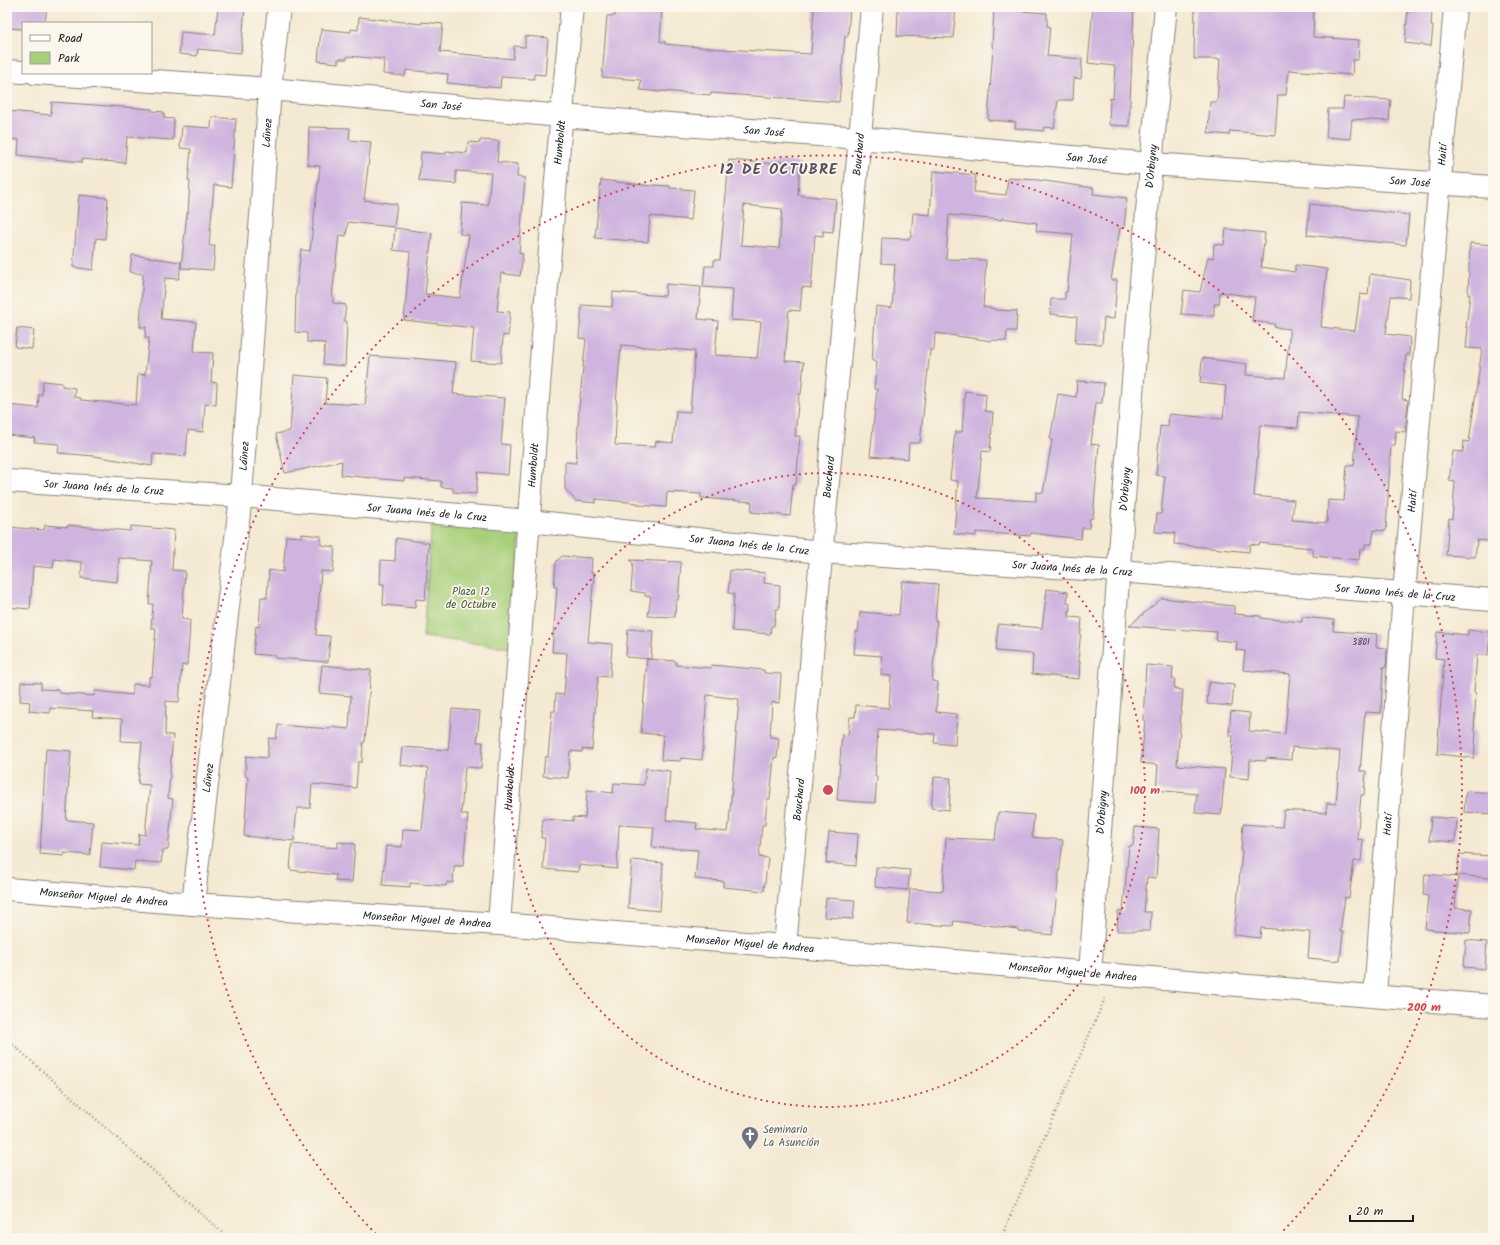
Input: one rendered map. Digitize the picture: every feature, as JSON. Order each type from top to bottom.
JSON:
[{"type":"street","name":"Láinez","points":[[193,904],[241,496],[270,89],[279,7]]},
{"type":"street","name":"Humboldt","points":[[500,924],[529,521],[561,116],[572,7]]},
{"type":"street","name":"Bouchard","points":[[785,946],[872,7]]},
{"type":"street","name":"D'Orbigny","points":[[1090,973],[1118,570],[1151,164],[1166,7]]},
{"type":"street","name":"Haití","points":[[1375,996],[1404,593],[1454,7]]},
{"type":"street","points":[[7,71],[22,72]]},
{"type":"street","name":"San José","points":[[50,74],[270,89],[561,116],[859,138],[1151,164],[1493,187]]},
{"type":"street","name":"Sor Juana Inés de la Cruz","points":[[7,481],[241,496],[529,521],[822,552],[1118,570],[1493,600]]},
{"type":"street","name":"Monseñor Miguel de Andrea","points":[[7,889],[193,904],[500,924],[785,946],[1493,1006]]},
{"type":"path","points":[[1002,1238],[1114,975]]},
{"type":"path","points":[[7,1039],[228,1238]]},
{"type":"green space","name":"Plaza 12 de Octubre","points":[[432,520],[520,529],[513,648],[423,637]]},
{"type":"building","points":[[7,7],[47,7],[45,22],[22,22],[22,29],[7,28]]},
{"type":"building","points":[[218,7],[245,7],[241,53],[198,49],[197,56],[179,54],[181,32],[215,35]]},
{"type":"building","points":[[620,7],[662,7],[660,42],[665,42],[665,44],[811,54],[814,7],[850,7],[848,36],[845,36],[839,102],[711,93],[711,95],[640,90],[641,80],[602,77],[607,16],[615,16],[616,8],[620,9]]},
{"type":"building","points":[[913,7],[956,7],[953,38],[897,36],[898,8],[913,10]]},
{"type":"building","points":[[994,7],[1020,7],[1019,11],[1047,13],[1047,26],[1050,27],[1047,56],[1082,59],[1081,79],[1074,78],[1073,100],[1058,100],[1054,128],[1044,127],[1043,131],[1015,128],[1016,122],[988,120]]},
{"type":"building","points":[[1093,7],[1134,7],[1129,126],[1109,125],[1110,98],[1113,99],[1115,66],[1088,63]]},
{"type":"building","points":[[1195,7],[1314,7],[1313,37],[1359,40],[1358,60],[1353,60],[1352,75],[1289,70],[1286,95],[1278,95],[1275,135],[1230,131],[1229,135],[1208,133],[1210,102],[1217,102],[1220,59],[1194,59]]},
{"type":"building","points":[[1408,8],[1432,10],[1431,26],[1433,26],[1431,46],[1405,43]]},
{"type":"building","points":[[359,17],[422,24],[422,22],[443,24],[440,52],[513,59],[514,46],[525,47],[525,36],[548,38],[545,75],[534,74],[534,79],[501,77],[500,88],[447,83],[448,74],[406,70],[405,76],[383,74],[384,59],[347,56],[347,59],[338,59],[338,63],[318,61],[321,29],[351,32],[351,29],[358,30]]},
{"type":"building","points":[[1344,97],[1391,100],[1389,121],[1352,119],[1350,139],[1326,137],[1328,109],[1343,109]]},
{"type":"building","points":[[52,102],[152,109],[152,111],[164,112],[164,118],[174,119],[173,140],[127,137],[125,163],[82,159],[82,162],[18,155],[19,140],[7,139],[7,111],[51,115]]},
{"type":"building","points":[[212,117],[236,119],[231,187],[214,185],[209,246],[215,246],[213,270],[181,268],[188,213],[190,181],[188,181],[191,149],[180,148],[182,126],[211,128]]},
{"type":"building","points":[[309,127],[350,128],[349,140],[371,142],[364,200],[397,204],[394,227],[348,222],[346,236],[339,235],[332,296],[333,303],[346,305],[344,321],[347,321],[345,366],[323,364],[325,343],[307,342],[307,333],[295,332],[296,291],[301,250],[310,251],[320,166],[308,165]]},
{"type":"building","points":[[480,140],[499,141],[497,162],[518,164],[517,177],[525,178],[519,253],[523,254],[520,276],[501,273],[497,311],[510,312],[508,336],[503,335],[501,363],[471,361],[474,328],[404,320],[410,252],[393,250],[395,228],[432,233],[425,294],[460,298],[469,235],[460,234],[462,203],[488,205],[491,173],[456,171],[456,184],[419,181],[421,152],[446,154],[446,151],[467,153],[468,142],[480,143]]},
{"type":"building","points":[[729,160],[775,164],[775,161],[800,163],[798,195],[836,199],[833,232],[823,231],[823,236],[815,235],[811,288],[802,287],[800,311],[789,310],[785,361],[804,362],[795,436],[800,436],[796,485],[793,484],[790,516],[751,512],[752,502],[701,498],[701,494],[667,492],[666,507],[596,499],[596,503],[576,501],[565,489],[565,462],[576,463],[579,407],[586,339],[579,338],[582,305],[612,307],[613,292],[665,296],[666,284],[701,287],[698,319],[718,321],[715,355],[757,358],[761,322],[731,320],[733,289],[703,287],[705,266],[714,266],[714,260],[720,260]],"holes":[[[744,205],[782,209],[779,248],[741,245]],[[621,345],[695,351],[690,412],[676,411],[673,443],[656,441],[655,447],[615,445],[616,403]]]},
{"type":"building","points":[[933,171],[976,175],[974,192],[1006,195],[1008,178],[1038,180],[1094,188],[1093,194],[1127,198],[1124,228],[1120,228],[1111,280],[1117,280],[1114,319],[1104,318],[1102,344],[1075,343],[1077,317],[1050,314],[1051,299],[1065,299],[1073,234],[1036,231],[1037,223],[1002,218],[1002,220],[949,215],[946,259],[986,260],[983,307],[995,310],[1017,311],[1016,331],[1007,331],[1006,341],[992,341],[935,333],[934,350],[930,350],[920,443],[909,443],[908,459],[870,456],[877,389],[874,389],[877,361],[872,361],[876,306],[892,308],[895,264],[881,263],[882,238],[909,239],[909,237],[911,237],[913,213],[930,215]]},
{"type":"building","points":[[601,180],[651,186],[670,186],[670,188],[694,190],[691,220],[650,216],[648,242],[595,238]]},
{"type":"building","points":[[79,195],[108,198],[105,239],[96,238],[93,270],[73,267]]},
{"type":"building","points":[[1310,204],[1409,215],[1406,245],[1307,235]]},
{"type":"building","points":[[1226,229],[1265,233],[1261,267],[1295,272],[1295,265],[1327,269],[1321,327],[1355,331],[1360,294],[1368,295],[1370,274],[1410,280],[1409,298],[1391,296],[1386,334],[1410,337],[1409,355],[1406,354],[1402,399],[1408,400],[1405,432],[1396,431],[1395,445],[1391,445],[1386,531],[1374,530],[1372,544],[1365,544],[1365,549],[1360,549],[1359,560],[1313,556],[1313,548],[1259,543],[1259,545],[1250,544],[1249,552],[1174,544],[1175,533],[1155,532],[1157,514],[1161,514],[1165,476],[1156,475],[1160,426],[1168,427],[1169,414],[1223,419],[1226,386],[1200,383],[1202,358],[1247,364],[1246,375],[1285,378],[1290,329],[1274,327],[1275,324],[1252,321],[1255,297],[1220,292],[1219,304],[1214,304],[1214,316],[1181,314],[1184,290],[1200,292],[1208,257],[1213,258],[1214,244],[1224,245]],"holes":[[[1299,412],[1358,417],[1354,466],[1347,465],[1344,501],[1328,500],[1327,523],[1292,520],[1294,500],[1254,496],[1260,425],[1298,428]]]},
{"type":"building","points":[[1470,243],[1493,245],[1493,499],[1489,541],[1477,540],[1475,557],[1446,555],[1449,518],[1452,519],[1455,482],[1449,481],[1453,451],[1463,452],[1464,441],[1469,442],[1482,349],[1466,348],[1468,328],[1466,328],[1470,295],[1468,295]]},
{"type":"building","points":[[132,255],[181,262],[179,279],[165,278],[161,319],[196,322],[194,352],[213,353],[211,382],[217,383],[216,405],[205,404],[203,432],[188,430],[186,456],[153,454],[152,466],[94,456],[58,453],[59,444],[34,442],[35,438],[7,435],[7,405],[38,408],[39,394],[42,395],[43,381],[62,383],[62,386],[75,388],[74,397],[81,398],[81,400],[136,405],[138,374],[145,375],[149,338],[145,338],[146,327],[140,327],[143,274],[130,272]]},
{"type":"building","points":[[17,328],[34,330],[32,349],[15,347]]},
{"type":"building","points":[[370,356],[456,362],[453,394],[505,398],[501,444],[510,445],[508,475],[478,472],[476,494],[453,492],[453,488],[441,487],[441,481],[404,478],[404,481],[341,475],[342,461],[285,473],[276,434],[290,431],[294,375],[327,378],[325,403],[365,405]]},
{"type":"building","points":[[1077,381],[1104,383],[1102,403],[1096,403],[1091,444],[1099,445],[1093,518],[1090,518],[1089,528],[1082,528],[1081,539],[1031,533],[1030,536],[976,532],[976,536],[954,534],[958,481],[950,480],[955,432],[962,432],[965,391],[986,394],[985,411],[993,412],[990,452],[982,451],[977,498],[1036,501],[1036,492],[1043,493],[1058,394],[1076,397]]},
{"type":"building","points":[[45,525],[68,527],[68,525],[130,531],[131,526],[174,530],[172,570],[185,571],[182,619],[190,620],[187,665],[182,665],[179,702],[166,701],[165,735],[173,735],[168,798],[173,799],[168,850],[163,850],[161,863],[135,861],[134,870],[100,867],[102,842],[138,845],[139,834],[145,835],[150,785],[138,784],[142,742],[121,741],[122,719],[92,717],[93,711],[50,708],[50,713],[29,711],[30,702],[20,701],[21,682],[41,683],[41,689],[59,690],[59,693],[94,696],[95,691],[132,695],[133,684],[149,685],[149,677],[152,677],[156,628],[151,628],[153,604],[149,604],[152,561],[119,558],[117,582],[81,578],[82,562],[54,559],[53,568],[33,566],[30,609],[7,607],[7,527],[44,530]]},
{"type":"building","points":[[302,534],[321,536],[321,545],[335,547],[333,572],[321,571],[316,635],[330,636],[328,662],[275,658],[276,656],[253,654],[256,626],[259,627],[261,597],[267,598],[269,570],[283,572],[286,536],[302,537]]},
{"type":"building","points":[[396,538],[429,543],[425,600],[416,599],[415,608],[383,605],[384,584],[380,584],[381,560],[395,561]]},
{"type":"building","points":[[562,556],[592,558],[591,573],[594,573],[588,642],[612,644],[610,677],[598,676],[592,750],[582,749],[582,752],[570,751],[568,778],[543,776],[545,757],[548,757],[552,711],[555,711],[556,694],[564,695],[567,653],[552,652],[557,587],[554,587],[556,562]]},
{"type":"building","points":[[630,560],[681,562],[675,617],[648,616],[651,596],[645,596],[645,593],[631,591],[633,563]]},
{"type":"building","points":[[730,570],[765,573],[764,583],[780,585],[779,609],[776,609],[774,626],[771,626],[770,634],[732,631],[734,594],[728,593]]},
{"type":"building","points":[[902,581],[938,584],[935,621],[937,621],[932,681],[938,682],[936,712],[957,714],[955,745],[934,743],[935,734],[878,730],[875,803],[837,800],[842,734],[848,735],[850,717],[855,717],[856,705],[889,708],[891,676],[881,675],[882,656],[854,654],[860,612],[899,615]]},
{"type":"building","points":[[1047,589],[1068,592],[1067,603],[1070,604],[1069,617],[1082,618],[1078,661],[1080,661],[1079,679],[1032,674],[1033,654],[996,651],[998,624],[1042,628]]},
{"type":"building","points":[[1162,598],[1234,606],[1234,614],[1261,616],[1261,618],[1302,622],[1302,617],[1334,620],[1333,631],[1377,634],[1376,647],[1387,648],[1386,667],[1383,667],[1381,713],[1365,712],[1360,771],[1366,771],[1364,795],[1361,795],[1357,839],[1363,840],[1361,861],[1354,861],[1349,898],[1345,897],[1340,932],[1343,932],[1340,961],[1308,958],[1310,932],[1261,928],[1260,938],[1234,935],[1243,824],[1282,827],[1284,810],[1326,813],[1327,803],[1336,804],[1340,751],[1292,747],[1291,760],[1266,758],[1266,761],[1250,760],[1249,779],[1230,777],[1233,735],[1229,735],[1231,711],[1250,713],[1249,731],[1285,734],[1290,674],[1243,670],[1245,651],[1236,650],[1237,642],[1216,640],[1217,632],[1129,626]]},
{"type":"building","points":[[628,629],[653,631],[651,659],[626,657]]},
{"type":"building","points":[[1468,630],[1490,632],[1488,655],[1477,655],[1474,692],[1476,693],[1474,730],[1476,731],[1474,758],[1437,754],[1444,659],[1435,658],[1437,632],[1468,635]]},
{"type":"building","points":[[647,659],[676,661],[676,665],[711,668],[711,665],[764,670],[764,673],[781,674],[779,703],[772,702],[770,737],[779,738],[777,758],[774,757],[770,799],[767,799],[765,825],[762,825],[759,857],[768,858],[764,891],[723,887],[723,881],[695,879],[698,850],[652,847],[654,827],[619,825],[617,869],[579,865],[578,872],[543,869],[545,838],[541,838],[543,819],[573,821],[573,817],[585,818],[587,790],[613,793],[614,783],[644,785],[646,768],[670,771],[666,820],[697,823],[696,829],[727,832],[729,824],[739,699],[707,695],[702,760],[681,758],[680,761],[661,760],[663,735],[641,733]]},
{"type":"building","points":[[322,665],[371,670],[365,742],[363,742],[362,762],[358,762],[356,788],[312,784],[310,808],[297,808],[294,841],[244,836],[248,777],[245,776],[246,756],[267,758],[269,738],[276,739],[278,725],[349,729],[351,696],[319,693]]},
{"type":"building","points":[[1146,665],[1173,667],[1172,679],[1175,679],[1174,689],[1183,690],[1177,765],[1225,769],[1221,815],[1195,813],[1197,794],[1156,790],[1158,765],[1141,763],[1145,720],[1143,720]]},
{"type":"building","points":[[1209,682],[1234,685],[1232,706],[1207,704]]},
{"type":"building","points":[[452,709],[480,711],[477,742],[483,742],[481,768],[465,767],[461,814],[468,814],[463,866],[454,866],[453,883],[447,882],[446,886],[410,883],[410,887],[382,885],[386,846],[402,847],[403,829],[422,830],[428,768],[400,765],[402,747],[448,750]]},
{"type":"building","points":[[46,749],[71,751],[66,820],[93,822],[90,855],[64,853],[64,856],[40,854]]},
{"type":"building","points":[[934,777],[951,778],[949,810],[931,808]]},
{"type":"building","points":[[1466,791],[1493,793],[1493,814],[1464,812]]},
{"type":"building","points":[[998,812],[1034,815],[1032,837],[1063,840],[1052,935],[954,921],[953,926],[907,923],[910,889],[943,891],[946,838],[995,840]]},
{"type":"building","points":[[1431,817],[1457,819],[1455,842],[1429,840]]},
{"type":"building","points":[[1135,827],[1159,829],[1156,878],[1147,877],[1144,912],[1151,912],[1150,931],[1117,931],[1118,911],[1123,911],[1129,846],[1133,846]]},
{"type":"building","points":[[829,832],[858,834],[856,866],[826,863]]},
{"type":"building","points":[[338,842],[355,844],[352,882],[335,881],[336,875],[290,870],[292,844],[338,848]]},
{"type":"building","points":[[1459,854],[1492,856],[1490,878],[1457,875]]},
{"type":"building","points":[[632,860],[663,863],[660,911],[628,908]]},
{"type":"building","points":[[876,867],[910,870],[908,890],[875,887]]},
{"type":"building","points":[[1425,874],[1458,877],[1455,908],[1472,909],[1470,933],[1425,929],[1428,896],[1423,895]]},
{"type":"building","points":[[826,898],[855,900],[853,919],[824,917]]},
{"type":"building","points":[[1466,940],[1487,942],[1485,969],[1464,967]]},
{"type":"place","name":"Seminario La Asunción","points":[[750,1150]]},
{"type":"district","name":"12 DE OCTUBRE","points":[[779,169]]}]
